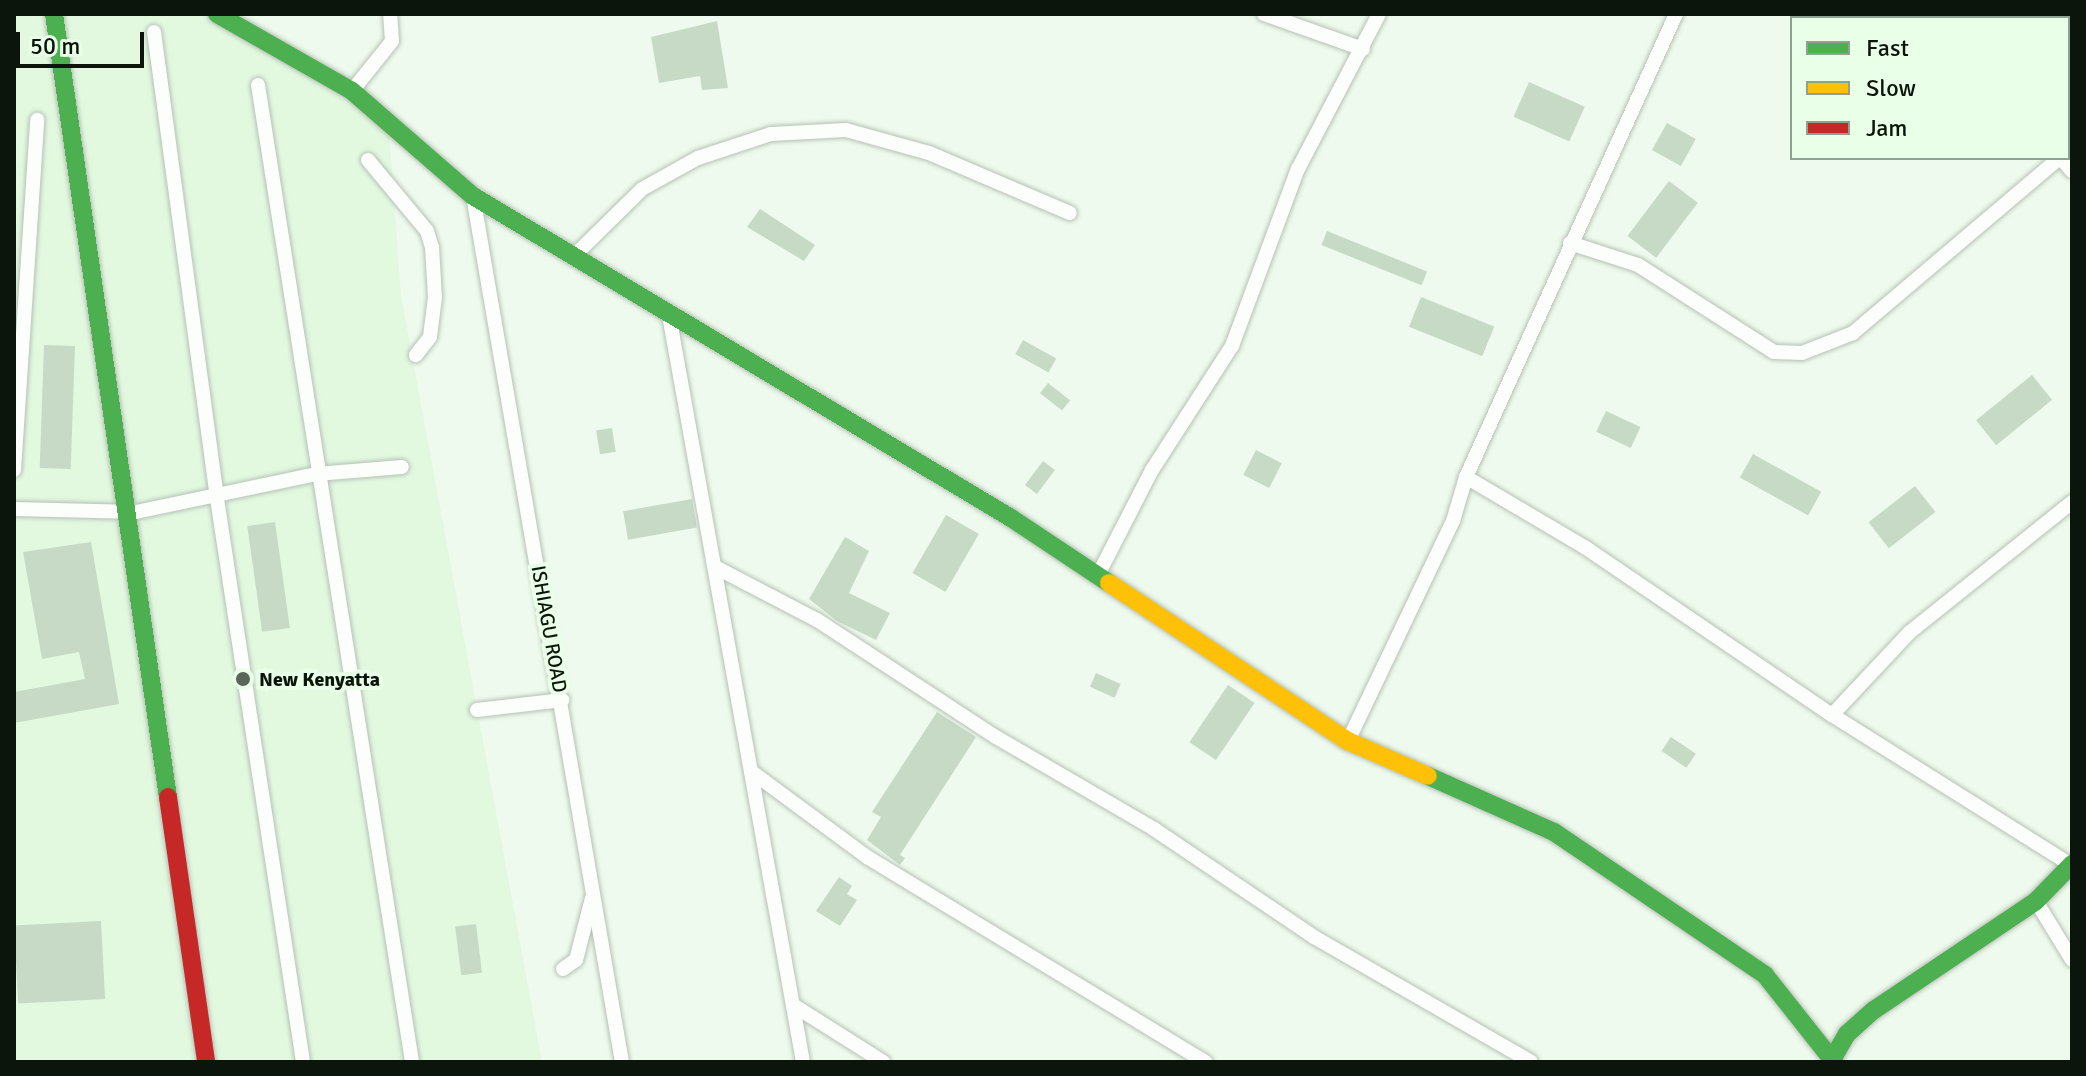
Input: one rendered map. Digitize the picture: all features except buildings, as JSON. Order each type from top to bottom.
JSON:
[{"type":"street","points":[[54,14],[206,1062]]},
{"type":"street","points":[[217,14],[352,91],[399,137],[473,196],[1099,573],[1348,741],[1554,832],[1765,975],[1833,1061],[1847,1034],[1874,1010],[1925,980],[2036,901],[2071,864],[1832,715],[1586,548],[1466,477]]},
{"type":"street","points":[[352,91],[392,41],[390,14]]},
{"type":"street","points":[[1264,14],[1363,49]]},
{"type":"street","points":[[1099,573],[1152,470],[1232,346],[1298,169],[1379,14]]},
{"type":"street","points":[[1348,741],[1453,521],[1466,477],[1676,14]]},
{"type":"street","points":[[154,32],[216,492],[303,1062]]},
{"type":"street","points":[[258,85],[316,474],[412,1062]]},
{"type":"street","points":[[14,470],[37,120]]},
{"type":"street","points":[[573,257],[642,189],[698,158],[771,134],[846,130],[929,153],[1070,213]]},
{"type":"street","points":[[368,160],[427,231],[432,247],[435,297],[430,337],[416,355]]},
{"type":"street","points":[[1570,243],[1638,265],[1774,352],[1802,353],[1853,333],[2058,160]]},
{"type":"street","name":"ISHIAGU ROAD","points":[[473,196],[622,1062]]},
{"type":"street","points":[[669,315],[717,568],[803,1062]]},
{"type":"street","points":[[14,509],[125,512],[316,474],[402,467]]},
{"type":"street","points":[[1832,715],[1910,632],[2072,502]]},
{"type":"street","points":[[717,568],[817,620],[996,737],[1154,829],[1314,937],[1531,1062]]},
{"type":"street","points":[[477,710],[562,700]]},
{"type":"street","points":[[752,772],[867,857],[1206,1062]]},
{"type":"street","points":[[563,969],[576,960],[594,890]]},
{"type":"street","points":[[2036,901],[2072,960]]},
{"type":"street","points":[[793,1005],[883,1062]]},
{"type":"shaded area","name":"New Kenyatta","points":[[14,14],[216,14],[389,131],[401,295],[542,1062],[14,1062]]},
{"type":"traffic: fast","points":[[54,14],[168,797]]},
{"type":"traffic: fast","points":[[217,14],[352,91],[473,196],[1011,518],[1109,583]]},
{"type":"traffic: fast","points":[[1428,776],[1554,832],[1765,975],[1834,1062]]},
{"type":"traffic: fast","points":[[1833,1058],[1847,1034],[1874,1010],[2036,901],[2072,864]]},
{"type":"traffic: slow","points":[[1109,583],[1348,741],[1428,776]]},
{"type":"traffic: jam","points":[[168,797],[206,1062]]},
{"type":"place","name":"New Kenyatta","points":[[243,679]]}]
